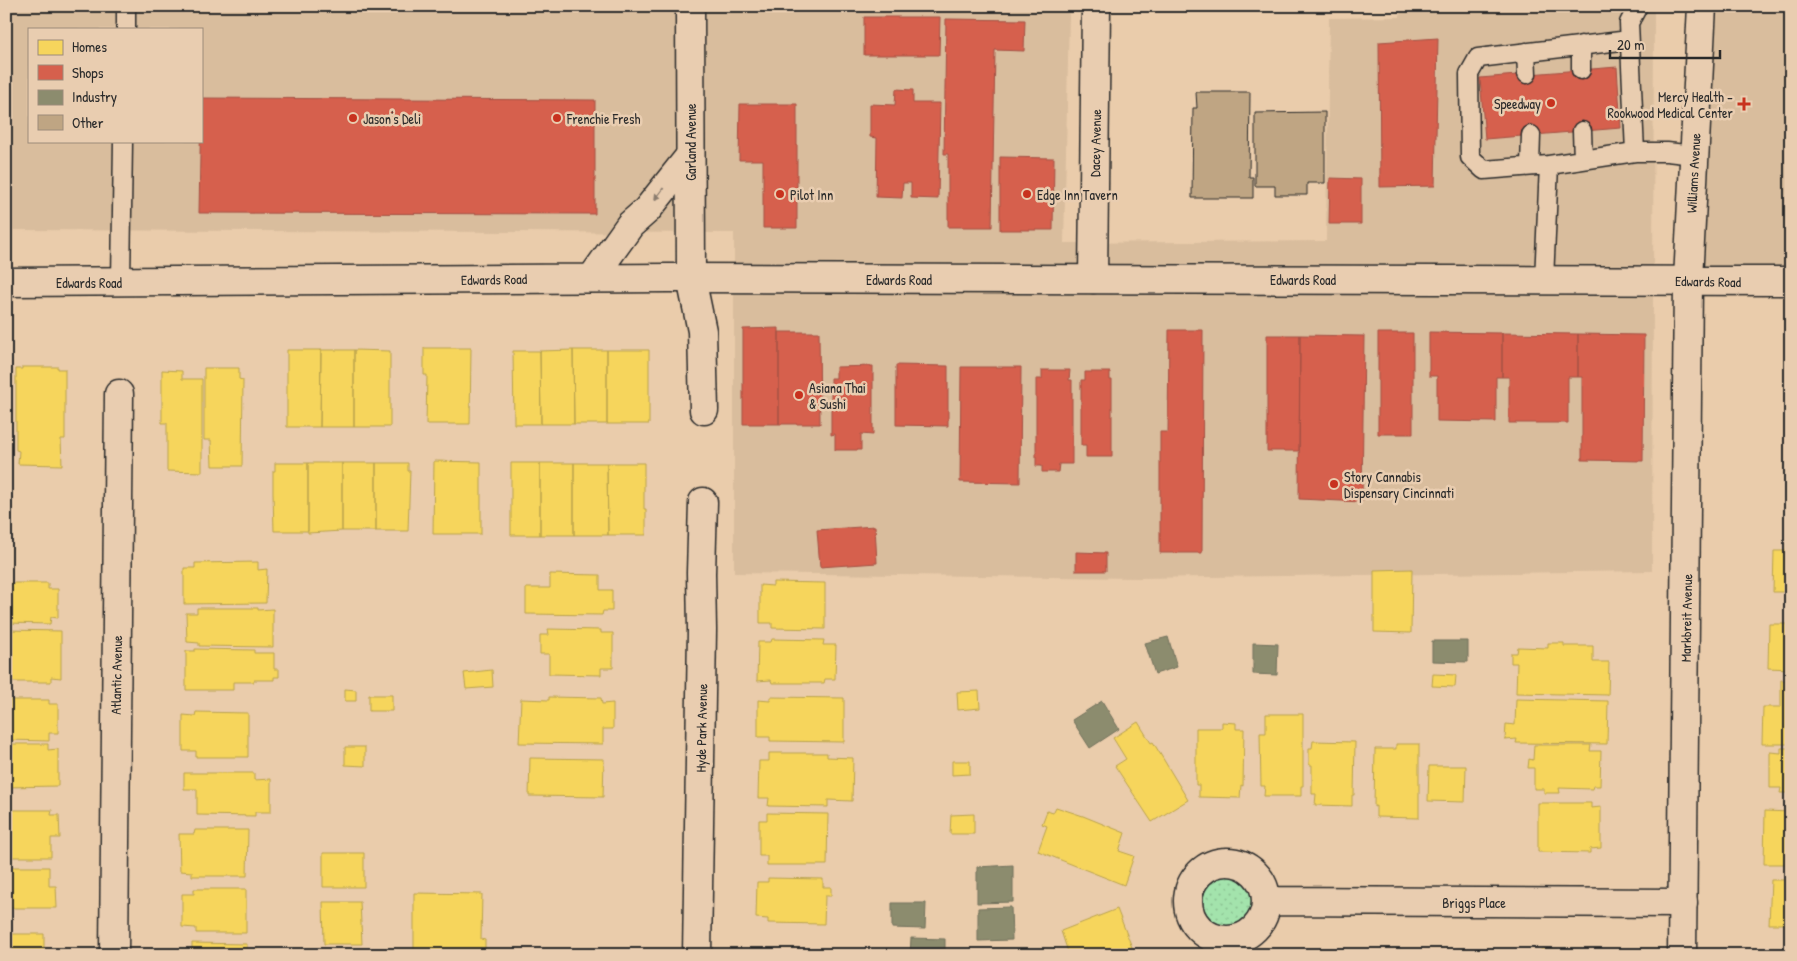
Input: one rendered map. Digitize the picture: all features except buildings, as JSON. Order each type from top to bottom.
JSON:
[{"type":"street","name":"Garland Avenue","points":[[690,6],[691,278]]},
{"type":"street","name":"Dacey Avenue","points":[[1094,279],[1096,6]]},
{"type":"street","name":"Williams Avenue","points":[[1688,280],[1702,6]]},
{"type":"street","points":[[592,278],[630,225],[647,210],[690,156]]},
{"type":"street","name":"Edwards Road","points":[[6,282],[592,278],[1791,281]]},
{"type":"street","points":[[691,278],[702,331],[704,410]]},
{"type":"street","name":"Markbreit Avenue","points":[[1682,955],[1688,280]]},
{"type":"street","name":"Atlantic Avenue","points":[[114,955],[119,394]]},
{"type":"street","name":"Hyde Park Avenue","points":[[697,955],[703,502]]},
{"type":"street","name":"Briggs Place","points":[[1266,901],[1683,903]]},
{"type":"lane","points":[[126,6],[126,28]]},
{"type":"lane","points":[[1635,152],[1629,24],[1638,6]]},
{"type":"lane","points":[[1629,40],[1478,58],[1469,74],[1470,157],[1484,170],[1549,165],[1635,152],[1666,152],[1694,155]]},
{"type":"lane","points":[[1581,45],[1581,70]]},
{"type":"lane","points":[[1526,52],[1527,74]]},
{"type":"lane","points":[[1582,131],[1583,160]]},
{"type":"lane","points":[[1530,166],[1531,135]]},
{"type":"lane","points":[[121,282],[123,142]]},
{"type":"lane","points":[[1544,280],[1549,165]]},
{"type":"shaded area","points":[[6,6],[1056,6],[1069,14],[1064,243],[1326,241],[1329,18],[1400,17],[1401,6],[1654,6],[1652,571],[1138,578],[734,573],[734,233],[6,230]]},
{"type":"shaded area","name":"Mercy Health – Rookwood Medical Center","points":[[1702,6],[1791,6],[1791,281],[1688,280]]},
{"type":"green space","points":[[1223,876],[1233,876],[1246,883],[1253,896],[1253,906],[1246,919],[1233,926],[1223,926],[1214,922],[1207,915],[1203,906],[1203,896],[1207,887],[1214,880]]},
{"type":"place","name":"Speedway","points":[[1551,103]]},
{"type":"place","name":"Mercy Health – Rookwood Medical Center","points":[[1744,104]]},
{"type":"place","name":"Jason's Deli","points":[[353,118]]},
{"type":"place","name":"Frenchie Fresh","points":[[557,118]]},
{"type":"place","name":"Pilot Inn","points":[[780,194]]},
{"type":"place","name":"Edge Inn Tavern","points":[[1027,194]]},
{"type":"place","name":"Asiana Thai & Sushi","points":[[799,395]]},
{"type":"place","name":"Story Cannabis Dispensary Cincinnati","points":[[1334,484]]}]
